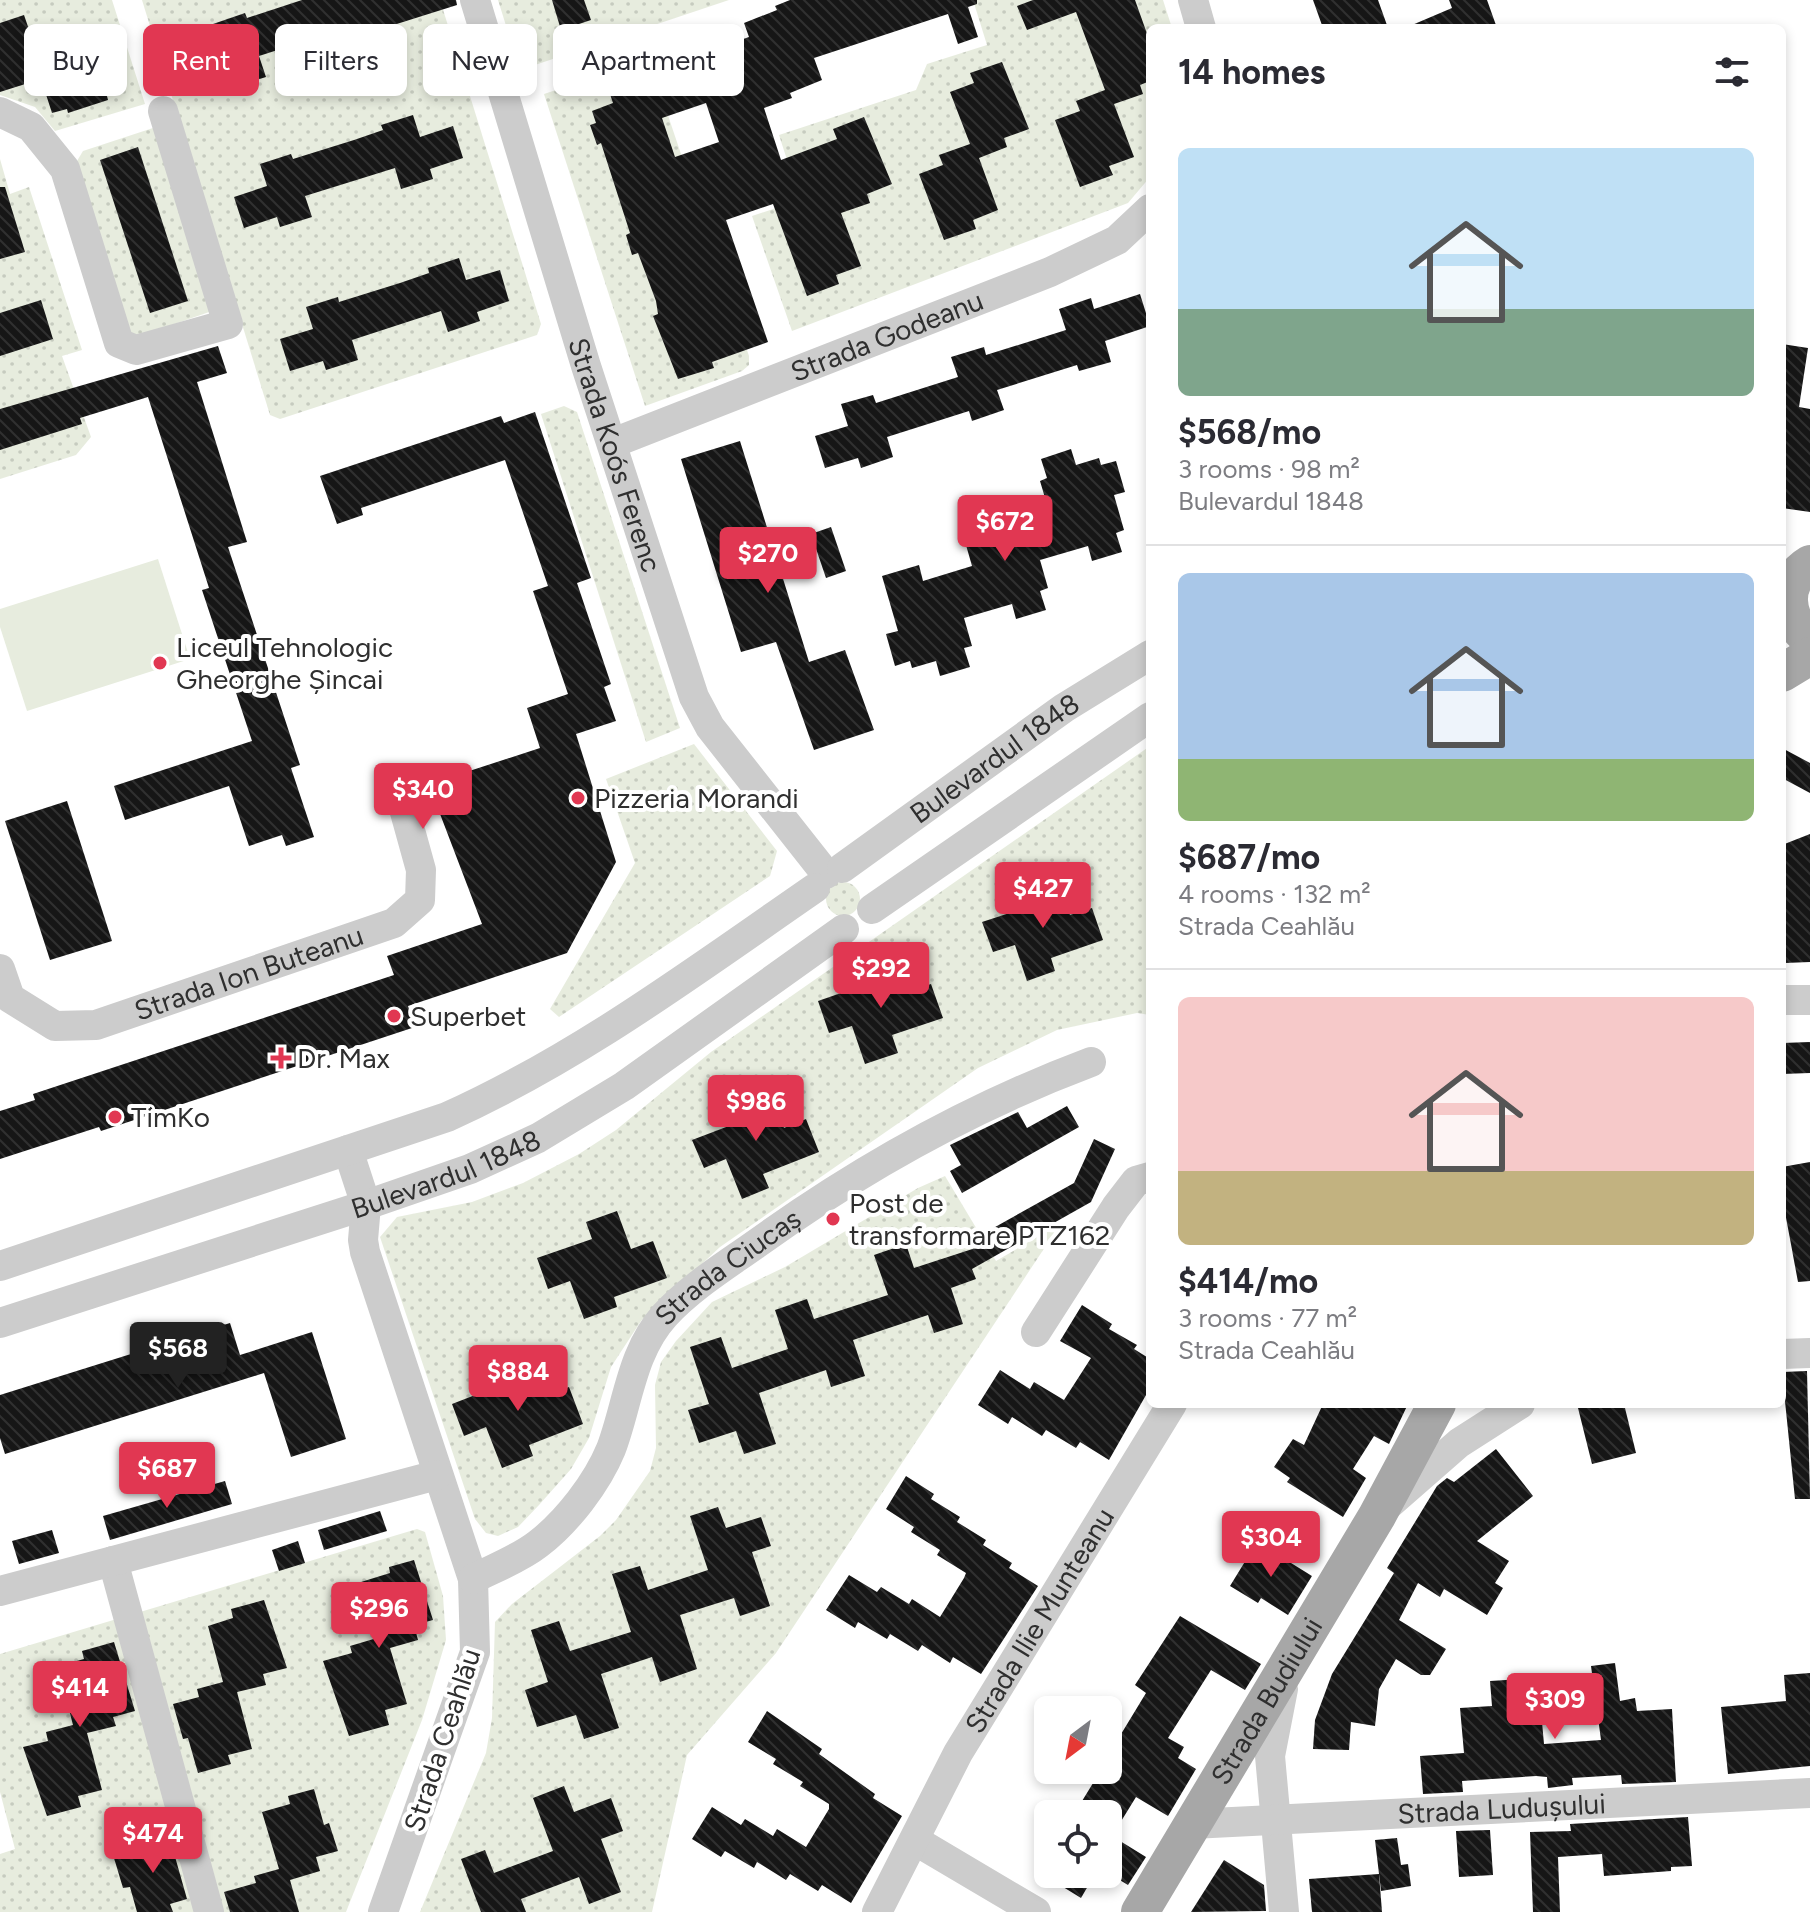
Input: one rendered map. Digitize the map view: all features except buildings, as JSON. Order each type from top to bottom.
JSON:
[{"type":"main road","points":[[1798,579],[1790,616],[1810,639]]},
{"type":"main road","points":[[1786,671],[1810,656]]},
{"type":"main road","name":"Strada Budiului","points":[[1140,1912],[1377,1516],[1435,1408]]},
{"type":"street","name":"Strada Koós Ferenc","points":[[475,0],[586,366],[694,697],[710,727],[828,877]]},
{"type":"street","points":[[1193,0],[1200,24]]},
{"type":"street","points":[[0,112],[31,127],[65,169],[119,343],[136,350],[228,324],[163,111]]},
{"type":"street","name":"Strada Godeanu","points":[[613,443],[1050,272],[1117,240],[1146,213]]},
{"type":"street","name":"Bulevardul 1848","points":[[0,1266],[447,1117],[511,1088],[591,1043],[1064,708],[1146,657]]},
{"type":"street","name":"Bulevardul 1848","points":[[872,909],[1146,720]]},
{"type":"street","name":"Strada Ion Buteanu","points":[[0,969],[10,998],[55,1026],[96,1025],[394,923],[420,900],[421,870],[403,805]]},
{"type":"street","points":[[828,877],[864,877],[871,886],[872,909],[861,923],[844,929],[822,920],[816,911],[828,877]]},
{"type":"street","name":"Bulevardul 1848","points":[[0,1323],[366,1205],[470,1169],[538,1138],[624,1086],[844,929]]},
{"type":"street","points":[[1786,1000],[1810,1000]]},
{"type":"street","name":"Strada Ciucaș","points":[[473,1579],[537,1545],[591,1486],[611,1449],[644,1347],[664,1316],[708,1278],[809,1205],[946,1125],[1011,1092],[1091,1062]]},
{"type":"street","name":"Strada Ceahlău","points":[[348,1150],[366,1205],[365,1252],[473,1579],[475,1652],[383,1912]]},
{"type":"street","points":[[1036,1332],[1116,1207],[1136,1181],[1146,1178]]},
{"type":"street","points":[[1786,1354],[1810,1353]]},
{"type":"street","name":"Strada Ilie Munteanu","points":[[877,1912],[916,1841],[958,1753],[1170,1408]]},
{"type":"street","points":[[1377,1516],[1459,1443],[1514,1408]]},
{"type":"street","points":[[0,1591],[437,1475]]},
{"type":"street","points":[[113,1561],[209,1912]]},
{"type":"street","points":[[1284,1912],[1273,1821],[1270,1756],[1275,1717],[1291,1660]]},
{"type":"street","name":"Strada Ludușului","points":[[1192,1824],[1810,1793]]},
{"type":"street","points":[[916,1841],[1036,1912]]},
{"type":"shaded area","points":[[0,0],[112,0],[120,24],[24,24],[24,96],[127,96],[127,47],[145,104],[55,131],[35,107],[0,95]]},
{"type":"shaded area","points":[[142,0],[440,0],[447,24],[423,24],[423,96],[470,96],[541,324],[537,335],[280,419],[270,415],[172,96],[259,96],[259,24],[149,24]]},
{"type":"shaded area","points":[[498,0],[729,0],[657,24],[553,24],[553,59],[537,64],[537,24],[506,24]]},
{"type":"shaded area","points":[[973,0],[1163,0],[1171,24],[1146,24],[1146,182],[1128,203],[792,331],[752,216],[800,200],[779,135],[916,90],[927,64],[987,45]]},
{"type":"shaded area","points":[[553,91],[553,96],[661,96],[749,356],[749,365],[742,371],[645,406],[544,94]]},
{"type":"shaded area","points":[[156,127],[215,310],[137,337],[123,329],[71,171],[83,151]]},
{"type":"shaded area","points":[[0,159],[10,194],[29,187],[82,350],[62,356],[91,437],[76,455],[0,479]]},
{"type":"shaded area","points":[[564,406],[577,412],[680,728],[646,742],[541,414]]},
{"type":"shaded area","points":[[158,559],[190,659],[27,711],[0,627],[0,609]]},
{"type":"shaded area","points":[[694,744],[777,851],[770,876],[559,1017],[550,1009],[635,863],[606,779]]},
{"type":"shaded area","points":[[1146,749],[1146,1014],[1137,1013],[1057,1030],[978,1068],[720,1247],[641,1321],[611,1367],[589,1438],[571,1469],[518,1527],[498,1536],[486,1533],[475,1519],[380,1237],[397,1217],[472,1202],[523,1183],[579,1154],[616,1130],[711,1052]]},
{"type":"shaded area","points":[[843,882],[855,887],[860,899],[855,911],[843,916],[831,911],[826,899],[831,887]]},
{"type":"shaded area","points":[[945,1176],[996,1261],[1061,1223],[776,1653],[687,1755],[652,1912],[420,1912],[486,1753],[492,1718],[495,1622],[512,1604],[600,1536],[616,1520],[650,1471],[656,1448],[655,1385],[661,1362],[712,1302],[785,1267],[918,1188]]},
{"type":"shaded area","points":[[417,1529],[425,1532],[443,1596],[446,1640],[422,1720],[346,1912],[0,1912],[0,1854],[15,1849],[0,1792],[0,1654]]},
{"type":"place","name":"Liceul Tehnologic Gheorghe Șincai","points":[[160,663]]},
{"type":"place","name":"Pizzeria Morandi","points":[[578,798]]},
{"type":"place","name":"Superbet","points":[[394,1016]]},
{"type":"place","name":"Dr. Max","points":[[281,1058]]},
{"type":"place","name":"TimKo","points":[[115,1117]]},
{"type":"place","name":"Post de transformare PTZ162","points":[[833,1219]]}]
